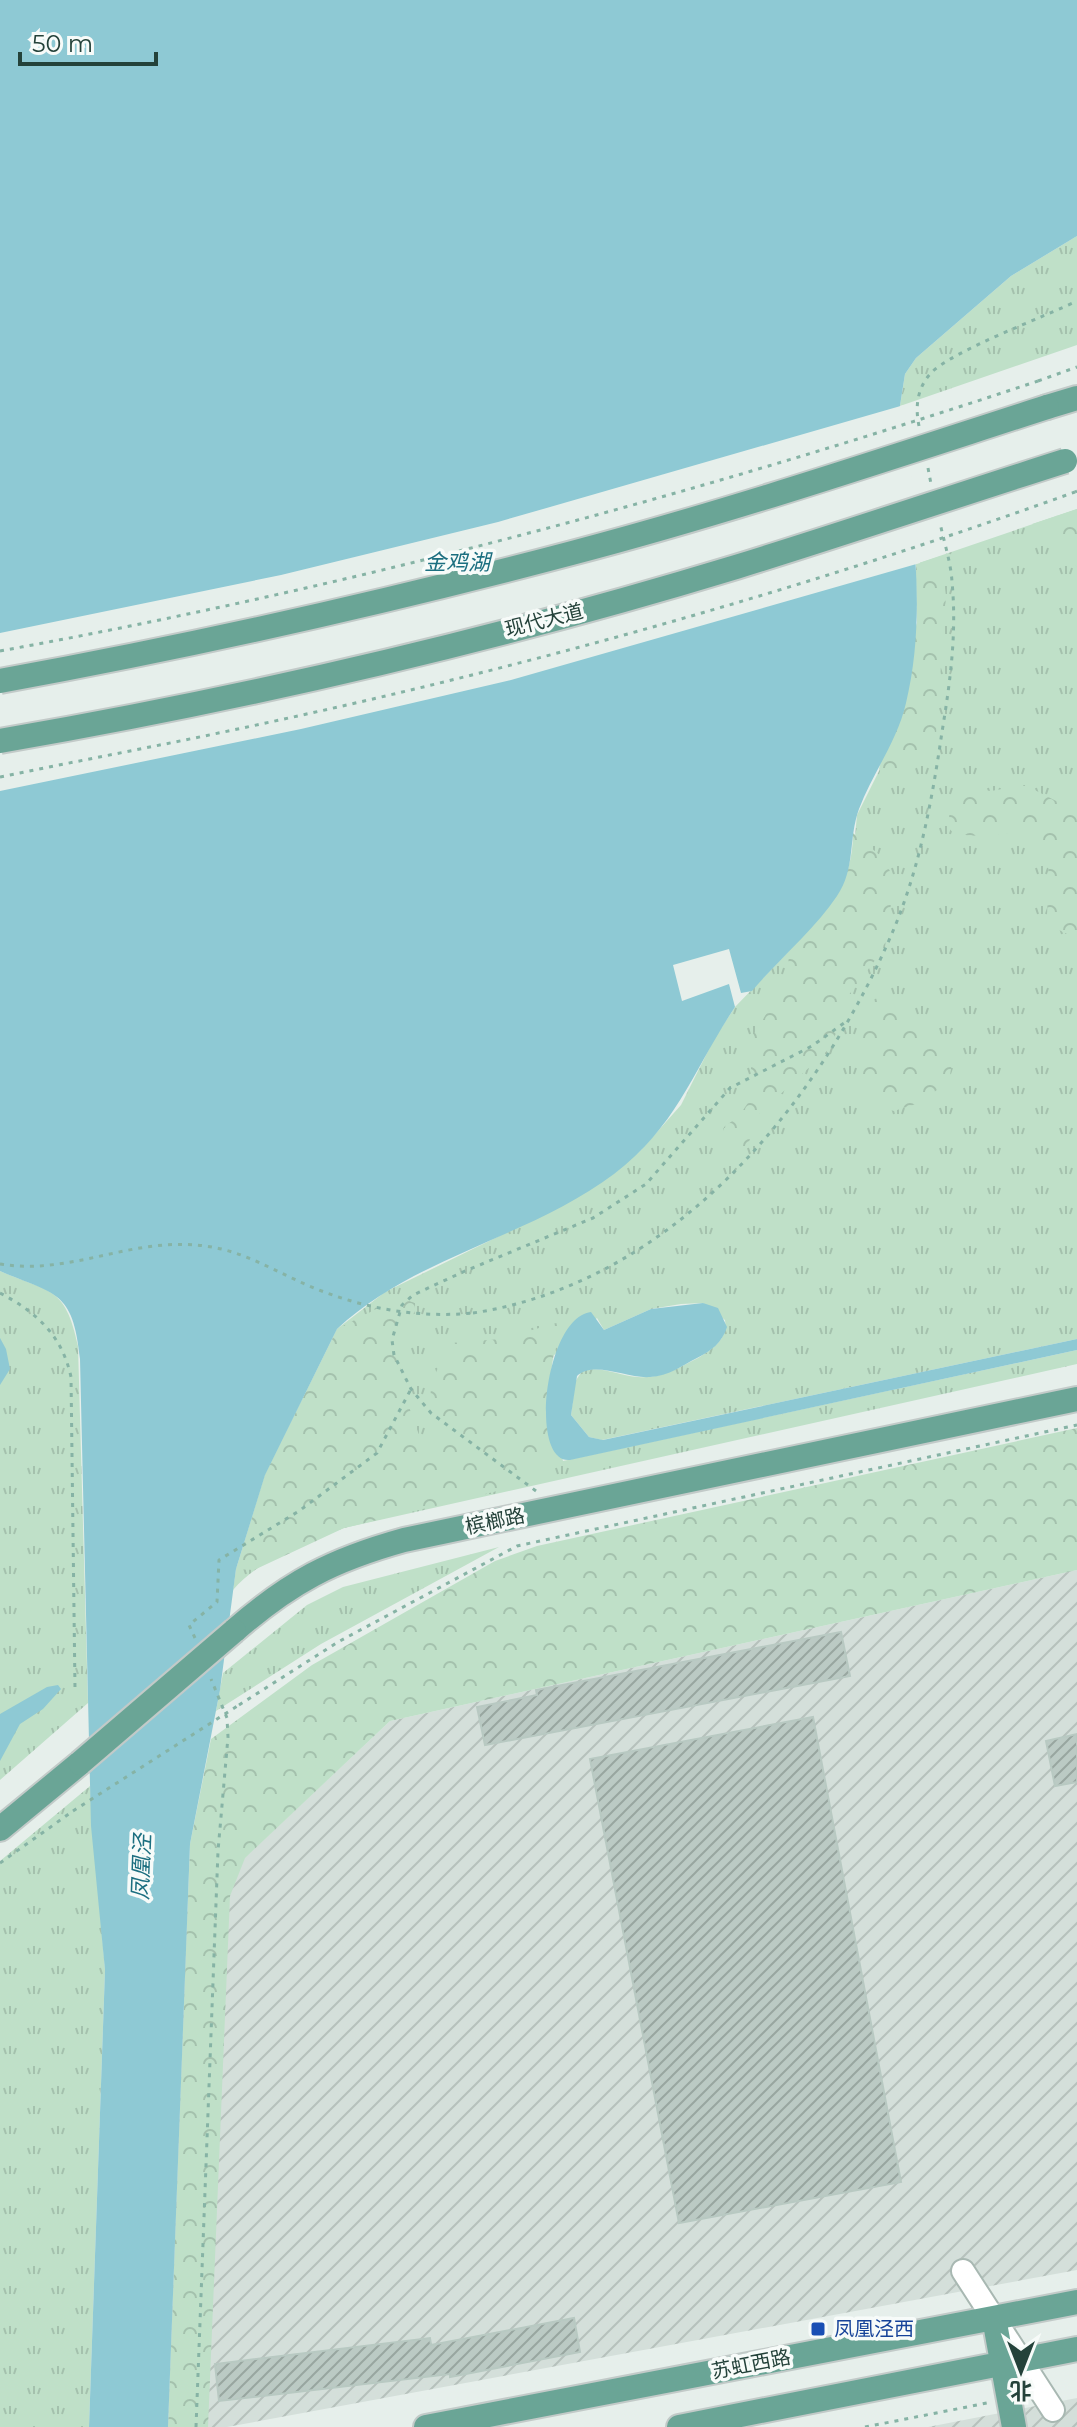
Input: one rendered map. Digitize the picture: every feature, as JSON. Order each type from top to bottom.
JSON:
[{"type":"main road","points":[[0,681],[294,622],[574,553],[732,508],[1077,398]]},
{"type":"main road","name":"现代大道","points":[[0,741],[337,672],[590,609],[736,567],[1071,459]]},
{"type":"main road","name":"槟榔路","points":[[0,1829],[234,1631],[301,1580],[356,1553],[1077,1399]]},
{"type":"main road","name":"苏虹西路","points":[[426,2427],[1077,2302]]},
{"type":"main road","points":[[994,2318],[1012,2361],[1009,2398],[1014,2427]]},
{"type":"main road","points":[[679,2427],[1077,2349]]},
{"type":"lane","points":[[963,2271],[994,2318]]},
{"type":"lane","points":[[1012,2361],[1053,2410]]},
{"type":"path","points":[[921,437],[916,405],[929,375],[942,363],[1077,301]]},
{"type":"path","points":[[0,651],[158,622],[411,564],[822,449],[1077,367]]},
{"type":"path","points":[[928,467],[934,498]]},
{"type":"path","points":[[0,777],[262,724],[538,656],[745,599],[1076,491]]},
{"type":"path","points":[[0,1264],[60,1264],[143,1245],[185,1243],[224,1249],[355,1303],[432,1315],[473,1313],[512,1307],[562,1292],[604,1272],[678,1222],[768,1133],[820,1067],[893,930],[922,842],[936,779],[953,630],[952,578],[938,513]]},
{"type":"path","points":[[558,1508],[431,1413],[411,1389],[394,1355],[392,1340],[402,1305],[413,1295],[593,1218],[646,1184],[730,1088],[812,1046],[847,1021]]},
{"type":"path","points":[[0,1293],[23,1305],[52,1331],[66,1356],[71,1377],[75,1689]]},
{"type":"path","points":[[195,1639],[189,1625],[217,1602],[219,1560],[299,1511],[377,1453],[411,1389]]},
{"type":"path","points":[[0,1863],[73,1811],[338,1642],[517,1546],[1077,1425]]},
{"type":"path","points":[[196,2427],[218,1851],[228,1737],[224,1709],[206,1666]]},
{"type":"path","points":[[865,2427],[1009,2398]]},
{"type":"shaded area","points":[[1077,1570],[1077,2270],[227,2427],[168,2427],[187,1912],[390,1721]]},
{"type":"shaded area","points":[[1077,2398],[1077,2427],[928,2427]]},
{"type":"green space","points":[[1077,236],[1077,345],[900,406],[905,374],[916,358],[1011,276]]},
{"type":"green space","points":[[1077,509],[1077,1339],[602,1440],[589,1437],[571,1415],[575,1382],[582,1371],[595,1369],[631,1376],[655,1376],[698,1358],[722,1338],[725,1320],[703,1303],[681,1304],[651,1309],[604,1330],[597,1318],[553,1356],[548,1398],[563,1461],[1077,1350],[1077,1364],[344,1528],[270,1560],[233,1590],[236,1569],[337,1329],[385,1292],[567,1203],[613,1174],[641,1150],[681,1105],[714,1039],[735,1007],[819,920],[837,896],[853,858],[857,815],[884,761],[917,623],[916,564]]},
{"type":"green space","points":[[1077,509],[1077,567],[1050,531],[1032,524]]},
{"type":"green space","points":[[941,556],[946,596],[935,748],[912,772],[897,777],[883,774],[879,769],[917,623],[916,564]]},
{"type":"green space","points":[[1025,785],[1058,802],[1077,804],[1077,939],[1053,927],[1047,919],[1049,847],[1041,839],[1020,831],[988,836],[954,834],[948,827],[951,800],[965,788],[991,791]]},
{"type":"green space","points":[[853,833],[882,857],[891,873],[893,889],[885,947],[839,1008],[840,1025],[828,1050],[760,1113],[741,1154],[724,1156],[721,1148],[724,1127],[739,1116],[750,1100],[752,1037],[786,982],[790,947],[826,910],[843,883],[852,851]]},
{"type":"green space","points":[[886,995],[899,1006],[906,1022],[936,1028],[953,1055],[949,1082],[916,1104],[894,1111],[881,1107],[865,1095],[860,1087],[857,1068],[865,1014],[872,1002]]},
{"type":"green space","points":[[0,1271],[43,1288],[61,1301],[78,1346],[88,1703],[0,1780]]},
{"type":"green space","points":[[406,1300],[415,1303],[414,1313],[404,1333],[400,1365],[402,1378],[422,1442],[439,1447],[446,1440],[447,1432],[433,1409],[431,1388],[450,1343],[501,1339],[577,1317],[556,1348],[552,1363],[549,1432],[543,1463],[535,1475],[514,1487],[344,1528],[254,1570],[236,1569],[265,1474],[337,1329],[388,1303]]},
{"type":"green space","points":[[1077,1428],[1077,1570],[390,1721],[245,1858],[230,1896],[208,2427],[168,2427],[190,1844],[211,1739],[312,1665],[495,1561],[537,1546]]},
{"type":"green space","points":[[499,1547],[321,1644],[216,1711],[223,1673],[307,1605],[343,1587]]},
{"type":"green space","points":[[90,1786],[105,1970],[89,2427],[0,2427],[0,1861]]},
{"type":"water","name":"金鸡湖","points":[[0,0],[1077,0],[1077,236],[1011,276],[916,358],[905,374],[899,412],[917,594],[913,667],[902,717],[859,809],[847,875],[837,896],[752,991],[741,993],[729,949],[673,965],[682,1001],[729,984],[735,1007],[683,1096],[654,1136],[614,1174],[581,1196],[401,1283],[337,1329],[265,1475],[236,1569],[220,1690],[190,1844],[168,2427],[89,2427],[105,1970],[91,1826],[80,1359],[72,1319],[58,1298],[0,1271]]},
{"type":"water","points":[[703,1303],[718,1308],[727,1327],[719,1342],[702,1355],[663,1375],[641,1377],[592,1370],[577,1376],[571,1415],[589,1437],[603,1440],[1077,1339],[1077,1350],[570,1460],[557,1455],[549,1439],[546,1416],[548,1389],[562,1338],[575,1320],[591,1312],[604,1330],[651,1309]]},
{"type":"water","points":[[0,1338],[10,1369],[0,1385]]},
{"type":"water","points":[[58,1685],[61,1689],[43,1709],[20,1724],[0,1761],[0,1714],[47,1687]]},
{"type":"pier","points":[[904,405],[920,563],[511,680],[301,729],[0,791],[0,633],[281,575],[498,522]]},
{"type":"building","points":[[841,1632],[850,1676],[485,1745],[477,1707],[537,1695],[536,1690]]},
{"type":"building","points":[[813,1717],[901,2182],[679,2223],[590,1759]]},
{"type":"building","points":[[1077,1734],[1077,1782],[1055,1786],[1046,1741]]},
{"type":"building","points":[[574,2318],[580,2352],[450,2377],[450,2374],[219,2401],[215,2364],[430,2338],[431,2345]]},
{"type":"place","name":"凤凰泾西","points":[[818,2329]]},
{"type":"water label","name":"凤凰泾","points":[[141,1867]]}]
